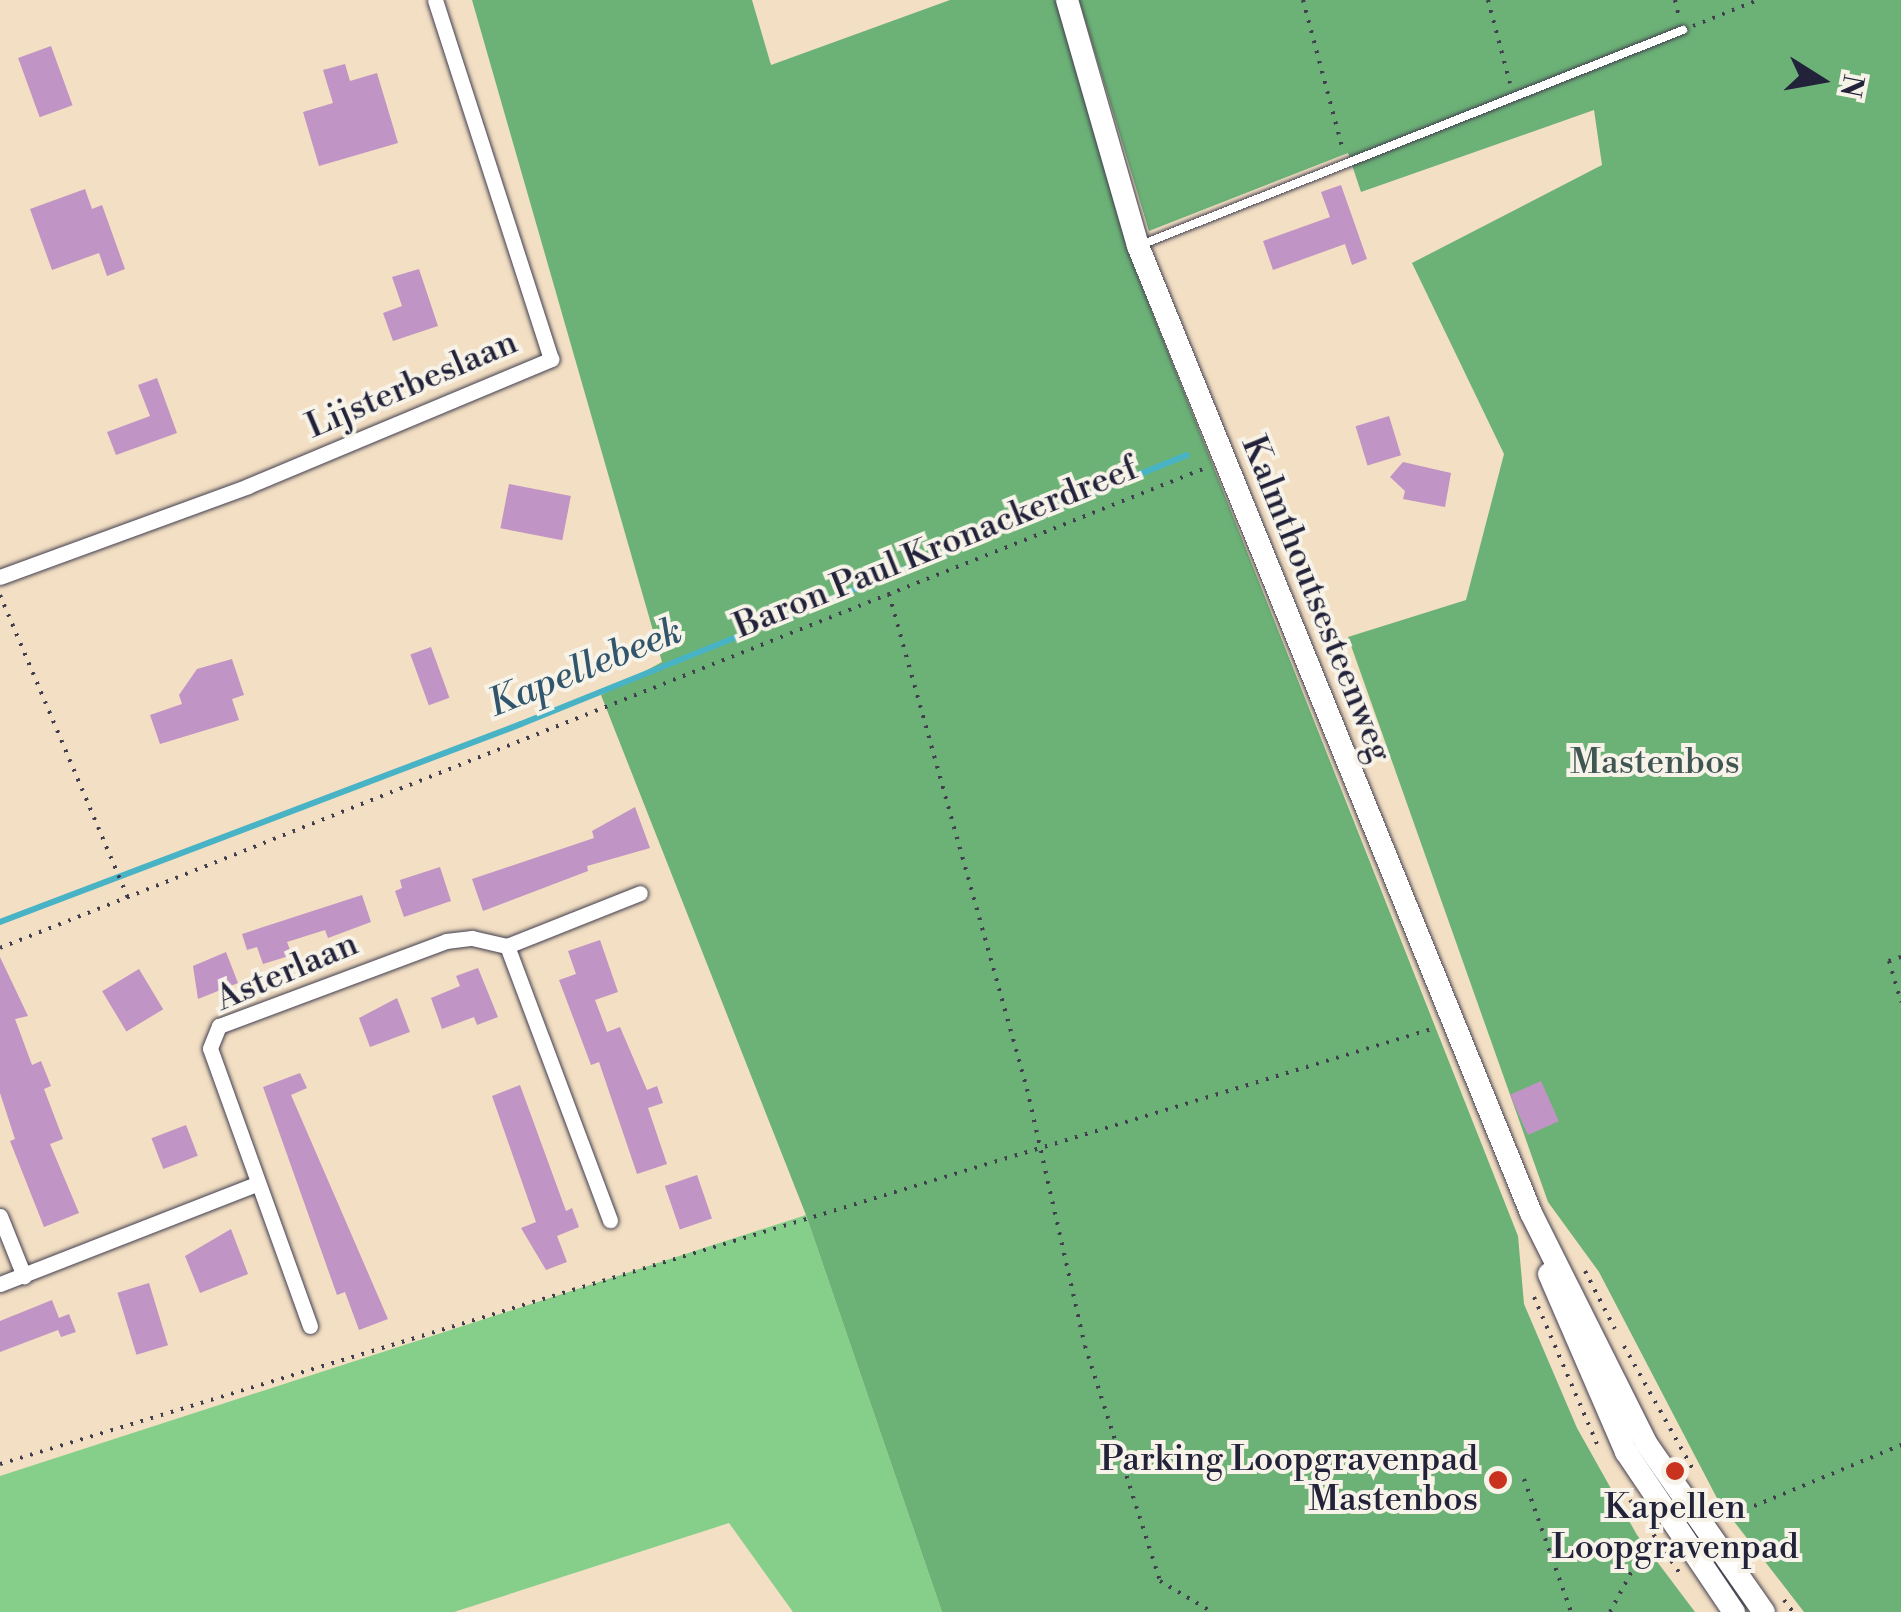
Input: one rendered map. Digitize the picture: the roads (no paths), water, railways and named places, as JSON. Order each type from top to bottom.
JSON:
[{"type":"main road","name":"Kalmthoutsesteenweg","points":[[1067,0],[1138,246],[1221,462],[1532,1213],[1556,1299],[1590,1379],[1691,1535],[1734,1612]]},
{"type":"main road","name":"Kalmthoutsesteenweg","points":[[1691,1535],[1773,1604]]},
{"type":"street","name":"Lijsterbeslaan","points":[[0,577],[248,486],[551,359],[435,0]]},
{"type":"street","name":"Asterlaan","points":[[310,1326],[213,1070],[210,1048],[218,1026],[446,941],[472,938],[507,946],[640,893]]},
{"type":"street","points":[[507,946],[610,1220]]},
{"type":"street","points":[[0,1284],[256,1184]]},
{"type":"street","points":[[0,1216],[24,1276]]},
{"type":"lane","points":[[1138,246],[1683,30]]},
{"type":"waterway","name":"Kapellebeek","points":[[0,922],[521,724],[1187,455]]},
{"type":"place","name":"Kapellen Loopgravenpad","points":[[1675,1471]]},
{"type":"place","name":"Parking Loopgravenpad Mastenbos","points":[[1498,1480]]},
{"type":"park label","name":"Mastenbos","points":[[1655,763]]}]
